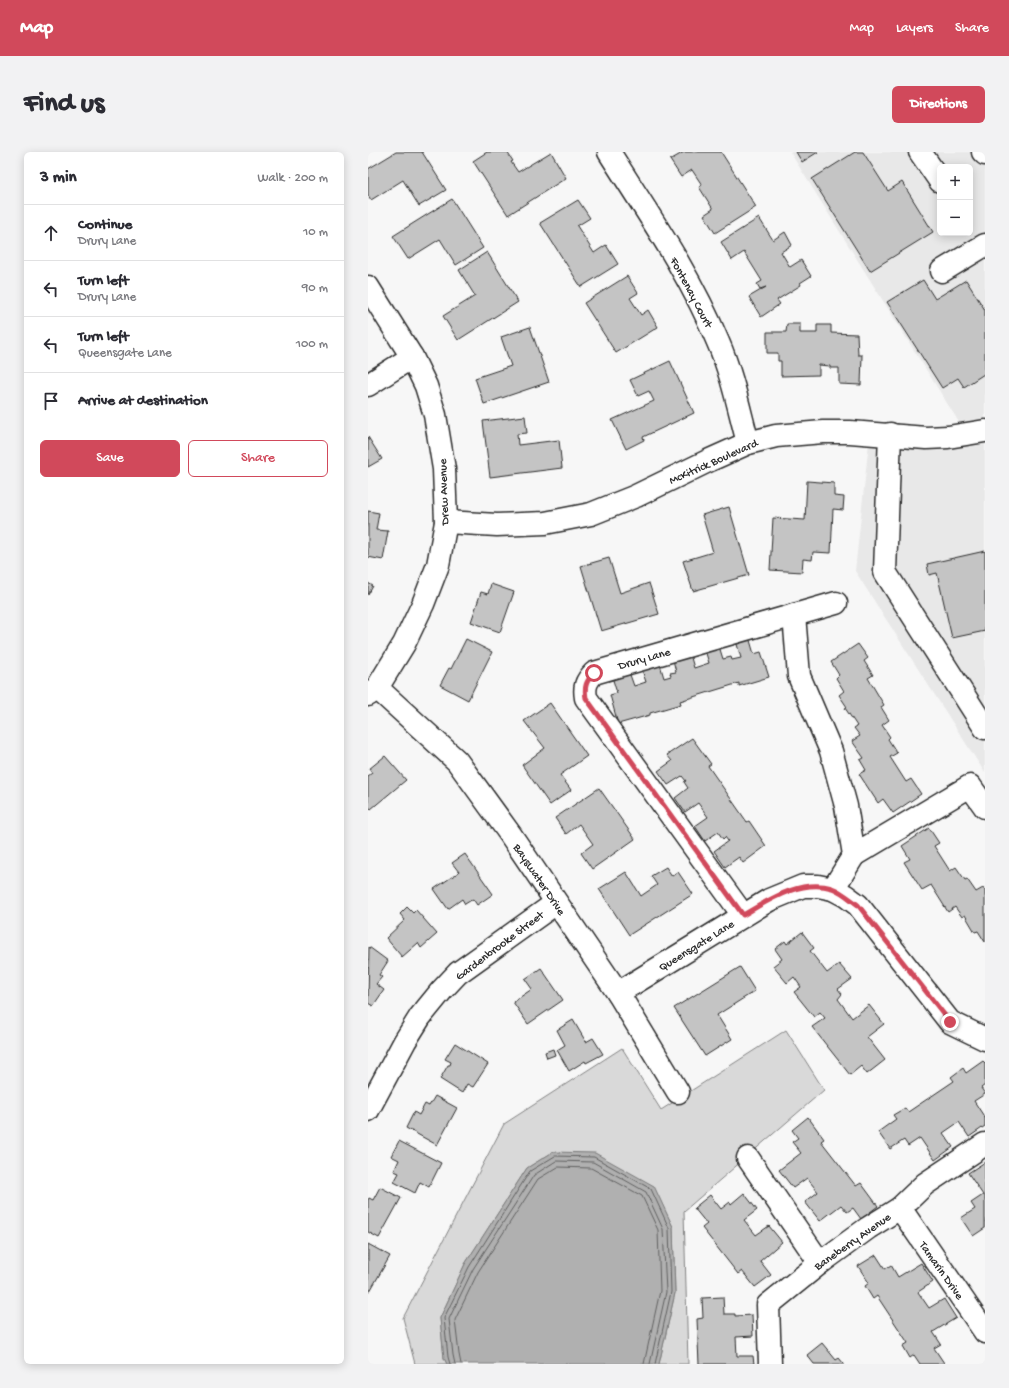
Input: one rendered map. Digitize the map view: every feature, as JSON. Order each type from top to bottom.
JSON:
[{"type":"street","name":"Fontenay Court","points":[[609,152],[685,274],[703,309],[730,374],[748,443]]},
{"type":"street","points":[[920,152],[937,177]]},
{"type":"street","points":[[942,271],[984,249]]},
{"type":"street","name":"Drew Avenue","points":[[368,288],[412,357],[426,386],[435,415],[444,469],[446,522],[438,565],[423,604],[404,644],[372,692]]},
{"type":"street","points":[[368,385],[412,357]]},
{"type":"street","name":"McKitrick Boulevard","points":[[446,522],[497,525],[545,523],[591,514],[636,496],[748,443],[776,436],[823,432],[850,432],[926,438],[948,437],[985,431]]},
{"type":"street","points":[[890,434],[885,572],[985,728]]},
{"type":"street","name":"Drury Lane","points":[[743,915],[586,698],[584,689],[587,680],[594,673],[836,603]]},
{"type":"street","points":[[794,614],[799,676],[831,751],[846,806],[854,855]]},
{"type":"street","name":"Bayswater Drive","points":[[372,692],[457,761],[510,834],[618,993],[678,1092]]},
{"type":"street","points":[[833,889],[854,855],[970,786],[985,807]]},
{"type":"street","name":"Queensgate Lane","points":[[618,993],[769,900],[803,886],[818,886],[833,889],[858,905],[950,1022],[985,1039]]},
{"type":"street","name":"Gardenbrooke Street","points":[[368,1110],[420,1017],[442,990],[458,974],[556,903]]},
{"type":"street","name":"Baneberry Avenue","points":[[770,1364],[768,1305],[820,1263],[868,1228],[900,1208],[926,1184],[985,1144]]},
{"type":"street","points":[[748,1158],[820,1263]]},
{"type":"street","name":"Tamarin Drive","points":[[900,1208],[985,1332]]},
{"type":"shaded area","points":[[790,152],[985,152],[985,773],[855,571],[870,433],[967,435]]},
{"type":"shaded area","points":[[786,1030],[824,1090],[684,1211],[688,1364],[659,1364],[675,1293],[673,1227],[653,1186],[553,1152],[527,1168],[465,1264],[440,1318],[444,1358],[447,1364],[415,1364],[403,1318],[504,1124],[622,1048],[661,1110]]},
{"type":"water","points":[[553,1152],[595,1153],[654,1186],[673,1227],[675,1293],[659,1364],[447,1364],[444,1358],[440,1318],[465,1264],[527,1168]]},
{"type":"building","points":[[396,152],[422,152],[446,190],[419,206],[403,180],[371,200],[368,195],[368,169]]},
{"type":"building","points":[[487,152],[507,152],[513,161],[511,162],[518,172],[551,152],[566,178],[508,215],[473,161]]},
{"type":"building","points":[[684,152],[721,152],[756,207],[715,233],[704,215],[713,209],[699,187],[702,185],[692,170],[681,177],[670,160]]},
{"type":"building","points":[[796,152],[818,152],[802,162]]},
{"type":"building","points":[[855,152],[863,152],[888,191],[902,182],[933,232],[870,271],[812,179]]},
{"type":"building","points":[[452,199],[483,248],[456,265],[440,239],[408,259],[393,236]]},
{"type":"building","points":[[578,200],[590,218],[577,226],[594,253],[606,245],[618,264],[581,287],[540,223]]},
{"type":"building","points":[[759,218],[773,240],[785,232],[792,245],[781,252],[790,267],[801,260],[811,276],[800,283],[801,285],[777,300],[780,304],[761,317],[749,297],[766,287],[760,289],[757,284],[762,281],[744,252],[732,260],[721,242]]},
{"type":"building","points":[[487,252],[518,302],[458,340],[443,316],[475,296],[459,270]]},
{"type":"building","points":[[627,276],[638,293],[630,298],[641,315],[648,310],[658,327],[616,353],[584,303]]},
{"type":"building","points":[[923,280],[935,299],[966,280],[985,310],[985,376],[984,374],[964,387],[958,378],[942,388],[887,302]]},
{"type":"building","points":[[787,324],[800,324],[800,333],[817,333],[817,325],[831,325],[831,333],[857,334],[858,355],[862,355],[861,385],[839,384],[839,368],[830,368],[830,366],[819,365],[819,375],[781,376],[781,361],[778,361],[778,353],[767,353],[767,332],[786,332]]},
{"type":"building","points":[[530,327],[549,382],[484,404],[475,378],[511,366],[501,337]]},
{"type":"building","points":[[670,361],[694,413],[643,437],[644,440],[626,449],[612,420],[654,401],[649,391],[638,396],[630,380]]},
{"type":"building","points":[[525,416],[527,433],[517,434],[518,445],[559,440],[562,468],[490,477],[483,421]]},
{"type":"building","points":[[368,437],[382,459],[368,467]]},
{"type":"building","points":[[807,481],[834,483],[834,496],[844,497],[843,510],[833,509],[831,553],[813,552],[812,560],[803,559],[802,572],[770,570],[773,518],[805,520]]},
{"type":"building","points":[[729,507],[749,575],[693,591],[683,561],[713,552],[702,515]]},
{"type":"building","points":[[368,511],[379,513],[376,530],[388,531],[383,560],[368,557]]},
{"type":"building","points":[[985,551],[985,631],[952,638],[937,573],[929,575],[927,564]]},
{"type":"building","points":[[609,558],[620,593],[649,583],[659,614],[601,631],[581,566]]},
{"type":"building","points":[[368,583],[373,586],[368,595]]},
{"type":"building","points":[[491,584],[514,592],[500,632],[471,622],[481,592],[488,594]]},
{"type":"building","points":[[749,637],[754,654],[761,652],[769,677],[739,686],[739,683],[680,701],[681,704],[618,724],[610,695],[617,693],[612,677],[629,672],[634,686],[646,682],[641,667],[659,661],[664,678],[671,676],[670,673],[676,672],[672,656],[689,651],[694,668],[709,663],[704,647],[718,643],[723,659],[731,657],[732,660],[741,658],[736,641]]},
{"type":"building","points":[[466,639],[492,652],[468,700],[440,685],[449,668],[451,669]]},
{"type":"building","points":[[858,644],[868,658],[864,661],[873,675],[868,678],[884,705],[881,707],[889,720],[882,725],[890,737],[888,739],[897,753],[890,757],[906,782],[911,779],[921,794],[893,813],[883,799],[878,803],[859,774],[866,770],[860,760],[864,758],[852,741],[860,736],[854,728],[857,726],[845,708],[847,707],[839,695],[844,691],[836,678],[839,675],[831,662]]},
{"type":"building","points":[[550,703],[587,756],[560,775],[571,790],[550,805],[522,765],[545,748],[524,721]]},
{"type":"building","points":[[692,738],[711,764],[708,766],[747,822],[749,821],[766,846],[743,863],[739,857],[725,867],[714,851],[728,841],[725,837],[723,839],[718,832],[705,841],[695,826],[708,817],[698,803],[685,812],[675,798],[688,788],[684,782],[686,781],[682,776],[668,785],[658,771],[672,761],[667,755]]},
{"type":"building","points":[[385,756],[406,780],[371,809],[368,806],[368,776],[372,773],[369,769]]},
{"type":"building","points":[[599,788],[635,839],[592,869],[581,853],[593,844],[579,824],[566,834],[555,818]]},
{"type":"building","points":[[929,828],[939,843],[934,846],[950,871],[956,867],[976,892],[983,888],[985,891],[985,942],[978,931],[975,932],[965,915],[962,917],[955,907],[948,912],[931,885],[922,890],[904,862],[910,859],[902,846]]},
{"type":"building","points":[[465,854],[493,894],[477,905],[473,899],[465,904],[462,899],[448,909],[434,889],[459,872],[452,863]]},
{"type":"building","points":[[666,867],[672,876],[678,872],[693,894],[629,935],[599,889],[626,872],[641,896],[657,885],[651,876]]},
{"type":"building","points":[[407,907],[413,913],[416,910],[437,934],[421,948],[418,943],[402,957],[386,938],[405,920],[400,914]]},
{"type":"building","points":[[802,932],[814,948],[810,951],[827,973],[839,964],[852,979],[838,989],[842,994],[838,999],[852,1018],[869,1005],[884,1024],[867,1037],[885,1060],[867,1074],[861,1066],[850,1075],[812,1027],[825,1018],[820,1012],[814,1017],[794,992],[801,987],[794,977],[787,983],[773,966],[782,959],[775,949],[785,941],[787,944]]},
{"type":"building","points":[[369,947],[388,961],[379,975],[382,977],[376,984],[384,990],[373,1006],[368,1003]]},
{"type":"building","points":[[740,967],[755,991],[717,1015],[732,1039],[705,1056],[674,1008]]},
{"type":"building","points":[[541,968],[563,1000],[528,1024],[513,1002],[532,989],[525,979]]},
{"type":"building","points":[[573,1020],[586,1042],[593,1038],[603,1054],[586,1063],[585,1061],[569,1071],[557,1050],[565,1045],[557,1030]]},
{"type":"building","points":[[455,1043],[488,1064],[473,1087],[467,1084],[462,1093],[440,1079],[448,1065],[450,1065],[451,1062],[445,1059]]},
{"type":"building","points":[[553,1049],[555,1055],[547,1058],[545,1052]]},
{"type":"building","points":[[983,1061],[985,1063],[985,1085],[981,1088],[985,1094],[974,1101],[985,1118],[985,1126],[969,1137],[959,1122],[943,1133],[953,1147],[935,1160],[920,1138],[908,1146],[904,1140],[890,1149],[878,1132],[896,1119],[893,1115],[905,1108],[908,1112],[954,1081],[951,1077],[963,1068],[966,1073]]},
{"type":"building","points":[[435,1096],[457,1108],[437,1145],[406,1128],[414,1112],[419,1115],[425,1104],[429,1106]]},
{"type":"building","points":[[808,1117],[824,1139],[821,1141],[856,1186],[861,1183],[878,1206],[861,1219],[853,1208],[847,1212],[841,1205],[820,1221],[805,1202],[818,1192],[807,1178],[793,1188],[779,1170],[801,1153],[792,1142],[798,1138],[792,1130]]},
{"type":"building","points":[[399,1141],[441,1163],[429,1187],[420,1182],[415,1193],[394,1182],[399,1173],[394,1171],[399,1160],[391,1156]]},
{"type":"building","points":[[985,1162],[985,1228],[973,1236],[961,1218],[975,1209],[971,1203],[983,1195],[968,1173]]},
{"type":"building","points":[[380,1187],[401,1198],[379,1238],[368,1232],[368,1200],[369,1198],[373,1200]]},
{"type":"building","points":[[744,1193],[757,1210],[744,1220],[756,1235],[769,1226],[782,1242],[760,1261],[771,1275],[755,1287],[742,1271],[738,1274],[702,1228],[707,1224],[694,1208],[710,1195],[721,1209],[730,1202],[731,1204]]},
{"type":"building","points":[[368,1244],[390,1256],[370,1291],[368,1290]]},
{"type":"building","points":[[876,1255],[885,1269],[891,1265],[898,1277],[921,1263],[933,1282],[918,1292],[929,1308],[944,1299],[956,1318],[933,1332],[941,1344],[934,1348],[944,1363],[920,1364],[914,1355],[910,1358],[903,1346],[908,1343],[877,1296],[873,1299],[865,1286],[869,1283],[858,1266]]},
{"type":"building","points":[[723,1297],[724,1314],[735,1314],[735,1316],[752,1315],[753,1336],[736,1337],[737,1356],[753,1356],[754,1364],[699,1364],[697,1319],[703,1318],[702,1298]]},
{"type":"building","points":[[822,1343],[836,1360],[839,1358],[844,1364],[814,1364],[807,1355]]},
{"type":"route","points":[[594,673],[587,680],[584,689],[586,698],[743,915],[769,900],[803,886],[818,886],[833,889],[858,905],[950,1022]]}]
